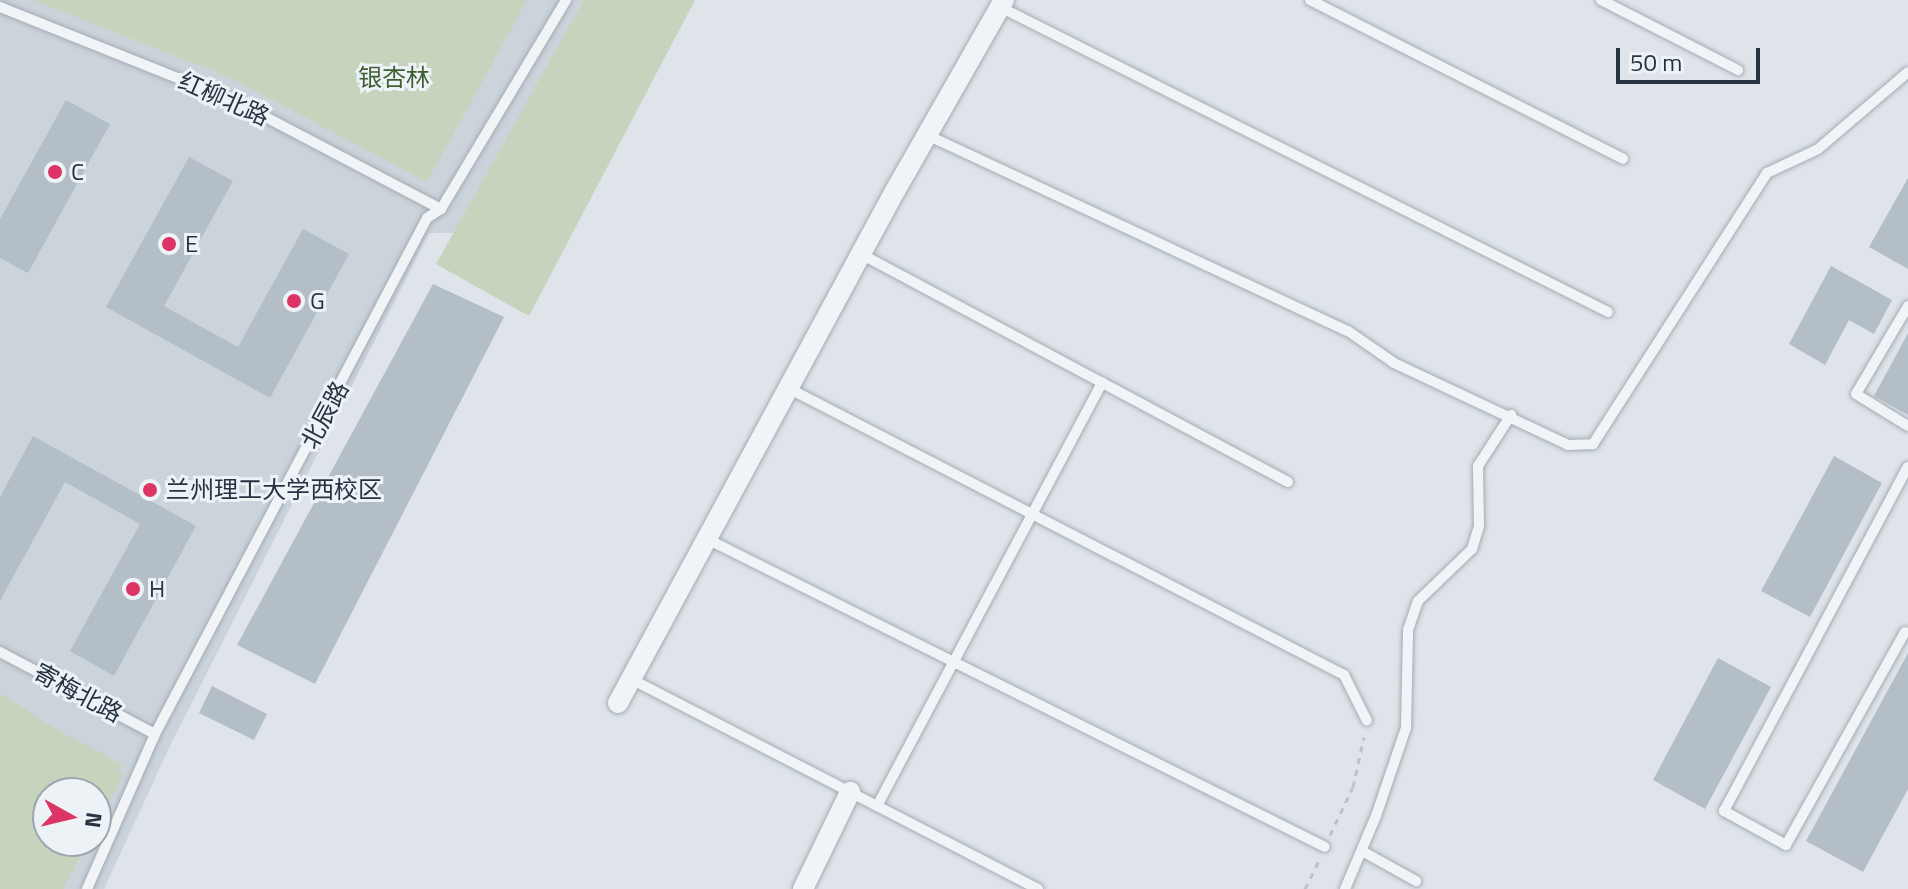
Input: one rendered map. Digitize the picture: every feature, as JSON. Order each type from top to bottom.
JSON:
[{"type":"street","points":[[618,703],[861,254],[1002,4]]},
{"type":"street","points":[[803,889],[850,792]]},
{"type":"lane","name":"北辰路","points":[[87,889],[155,734],[427,218],[441,209],[566,0]]},
{"type":"lane","points":[[1310,0],[1623,159]]},
{"type":"lane","points":[[1601,0],[1738,70]]},
{"type":"lane","points":[[1002,4],[1608,312]]},
{"type":"lane","name":"红柳北路","points":[[0,7],[237,102],[441,209]]},
{"type":"lane","points":[[927,135],[1348,331],[1394,363],[1511,415],[1568,445],[1593,444],[1767,173],[1818,149],[1908,72]]},
{"type":"lane","points":[[861,254],[1288,482]]},
{"type":"lane","points":[[1908,306],[1856,394],[1908,426]]},
{"type":"lane","points":[[877,806],[1102,382]]},
{"type":"lane","points":[[788,388],[1344,675],[1367,721]]},
{"type":"lane","points":[[1345,889],[1362,851],[1406,728],[1408,630],[1418,601],[1472,549],[1479,526],[1478,466],[1511,415]]},
{"type":"lane","points":[[1907,631],[1786,845],[1724,811],[1908,467]]},
{"type":"lane","points":[[707,539],[1325,847]]},
{"type":"lane","name":"寄梅北路","points":[[0,652],[155,734]]},
{"type":"lane","points":[[631,679],[1038,889]]},
{"type":"lane","points":[[1362,851],[1416,881]]},
{"type":"path","points":[[1305,889],[1353,787],[1367,721]]},
{"type":"shaded area","name":"兰州理工大学西校区","points":[[0,0],[595,0],[460,233],[429,233],[170,746],[104,889],[0,889]]},
{"type":"green space","name":"银杏林","points":[[33,0],[527,0],[427,182],[233,79]]},
{"type":"green space","points":[[584,0],[695,0],[529,316],[436,264]]},
{"type":"green space","points":[[0,693],[54,728],[122,764],[119,770],[124,774],[112,797],[112,777],[32,777],[32,857],[80,857],[63,889],[0,889]]},
{"type":"building","name":"C","points":[[66,100],[110,124],[28,273],[0,258],[0,219]]},
{"type":"building","points":[[189,157],[233,181],[164,306],[238,347],[303,229],[349,254],[270,398],[106,307]]},
{"type":"building","points":[[1908,178],[1908,269],[1869,247]]},
{"type":"building","points":[[1831,266],[1892,300],[1874,334],[1849,320],[1825,365],[1789,344]]},
{"type":"building","points":[[433,284],[504,317],[315,684],[237,645]]},
{"type":"building","points":[[1908,333],[1908,415],[1874,396]]},
{"type":"building","points":[[33,436],[196,526],[114,676],[70,651],[140,524],[65,482],[0,601],[0,497]]},
{"type":"building","points":[[1834,456],[1882,483],[1810,617],[1761,591]]},
{"type":"building","points":[[1908,653],[1908,789],[1863,872],[1806,841]]},
{"type":"building","points":[[1718,658],[1771,687],[1705,809],[1653,780]]},
{"type":"building","points":[[212,686],[267,714],[254,740],[199,713]]},
{"type":"place","name":"C","points":[[55,172]]},
{"type":"place","name":"E","points":[[169,244]]},
{"type":"place","name":"G","points":[[294,301]]},
{"type":"place","name":"兰州理工大学西校区","points":[[150,490]]},
{"type":"place","name":"H","points":[[133,589]]}]
